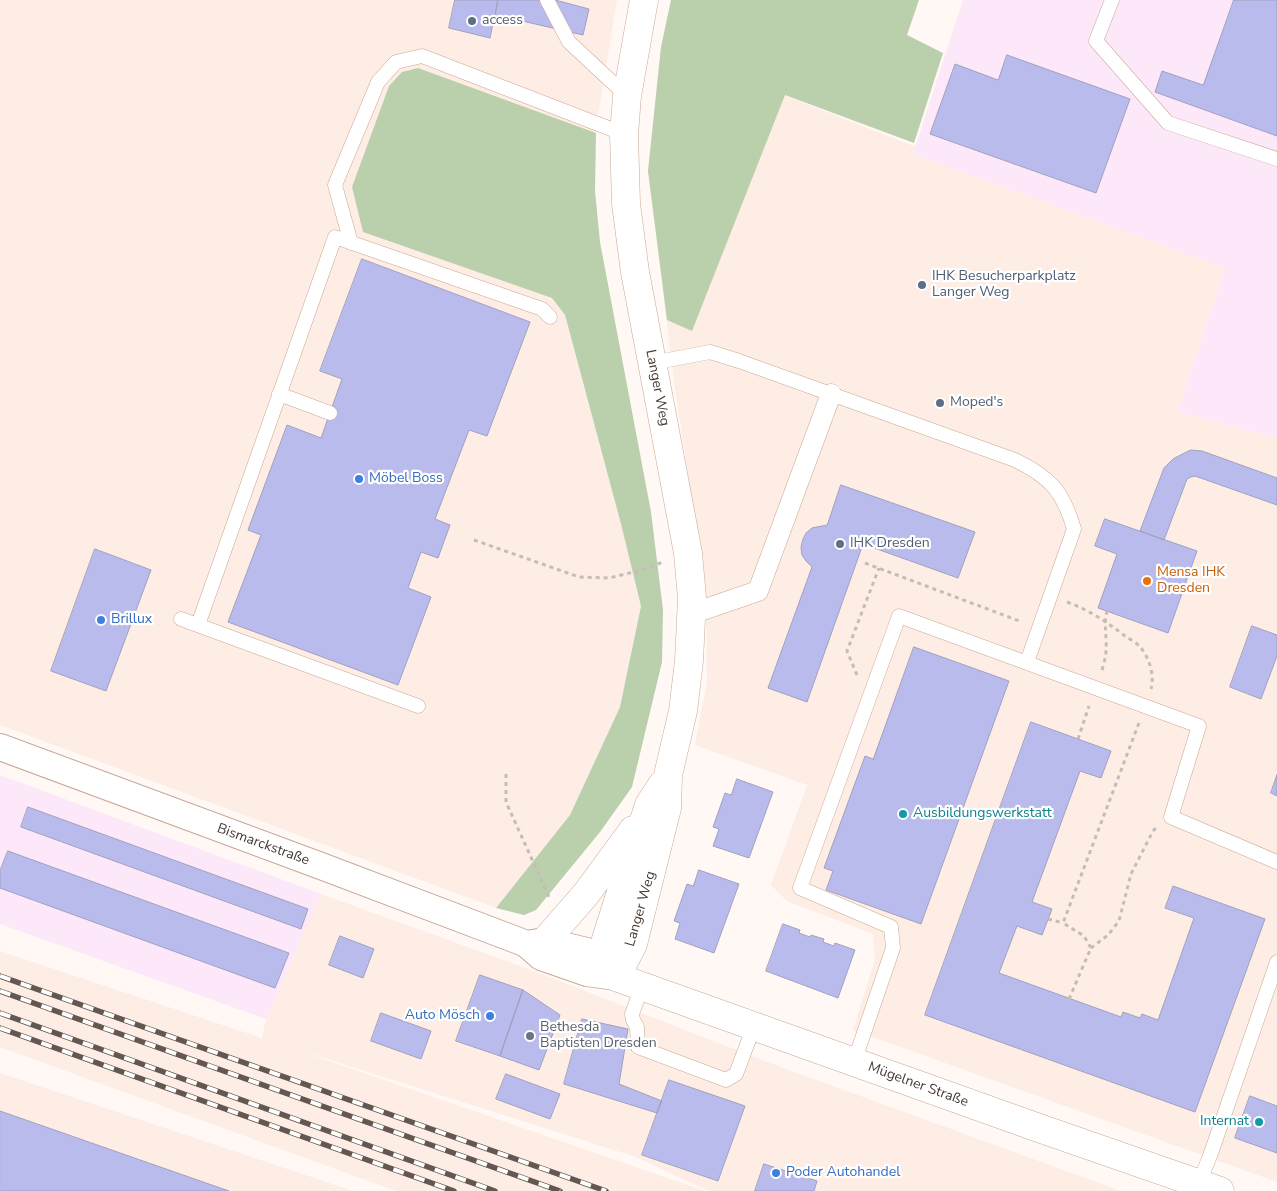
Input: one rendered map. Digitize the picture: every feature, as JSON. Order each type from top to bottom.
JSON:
[{"type":"main road","name":"Langer Weg","points":[[616,977],[633,944],[667,808],[668,775],[684,711],[692,598],[688,552],[635,272],[626,204],[624,134],[626,96],[644,0]]},
{"type":"main road","name":"Langer Weg","points":[[616,977],[606,939],[649,805],[668,775]]},
{"type":"main road","points":[[536,942],[586,894],[622,847],[649,805]]},
{"type":"main road","name":"Mügelner Straße","points":[[616,977],[1210,1187]]},
{"type":"street","points":[[691,614],[758,591],[830,394]]},
{"type":"street","name":"Bismarckstraße","points":[[0,747],[321,866],[536,942],[591,952],[616,977]]},
{"type":"lane","points":[[547,0],[569,42],[626,96]]},
{"type":"lane","points":[[1112,0],[1096,42],[1168,123],[1277,159]]},
{"type":"lane","points":[[351,243],[336,185],[378,82],[396,62],[422,56],[624,134]]},
{"type":"lane","points":[[198,625],[335,237],[542,309],[550,318]]},
{"type":"lane","points":[[652,364],[710,352],[1014,460],[1032,469],[1047,480],[1068,508],[1074,529],[1027,662]]},
{"type":"lane","points":[[280,394],[330,413]]},
{"type":"lane","points":[[854,1062],[894,948],[892,927],[800,888],[899,616],[1200,726],[1171,817],[1277,862]]},
{"type":"lane","points":[[181,619],[418,706]]},
{"type":"lane","points":[[1210,1187],[1210,1156],[1277,962]]},
{"type":"lane","points":[[642,986],[632,1014],[637,1027],[638,1047],[726,1080],[736,1074],[754,1026]]},
{"type":"path","points":[[474,540],[579,576],[610,578],[642,570],[688,552]]},
{"type":"path","points":[[865,563],[1039,628]]},
{"type":"path","points":[[868,703],[847,651],[878,568]]},
{"type":"path","points":[[1050,596],[1083,608],[1140,647],[1149,662],[1153,682],[1063,923]]},
{"type":"path","points":[[1078,739],[1105,660],[1104,621],[1107,612]]},
{"type":"path","points":[[506,774],[506,802],[550,901]]},
{"type":"path","points":[[1069,999],[1091,948],[1108,935],[1119,921],[1131,874],[1153,831],[1171,817]]},
{"type":"path","points":[[1048,919],[1063,923],[1084,936],[1091,948]]},
{"type":"shaded area","points":[[0,0],[617,0],[565,316],[641,605],[620,707],[570,815],[496,908],[0,725]]},
{"type":"shaded area","points":[[963,0],[1277,0],[1277,438],[1177,412],[1225,268],[913,154]]},
{"type":"shaded area","points":[[661,47],[1225,268],[1177,412],[1277,438],[1277,1182],[853,1030],[875,959],[873,934],[787,901],[771,885],[807,785],[695,745],[707,682],[706,591],[675,389],[648,171]]},
{"type":"shaded area","points":[[0,775],[321,894],[266,1019],[0,924]]},
{"type":"shaded area","points":[[321,894],[534,971],[770,1063],[1121,1191],[708,1191],[636,1157],[292,1048],[705,1191],[396,1191],[0,1047],[0,951],[262,1038],[266,1019]]},
{"type":"shaded area","points":[[0,1073],[353,1191],[0,1191]]},
{"type":"green space","points":[[671,0],[919,0],[907,35],[943,53],[914,143],[785,95],[692,331],[667,320],[648,171],[661,47]]},
{"type":"green space","points":[[418,68],[596,133],[595,191],[600,242],[651,512],[663,610],[662,662],[632,787],[600,832],[536,910],[524,915],[496,908],[570,815],[620,707],[641,606],[565,315],[552,298],[363,232],[352,187],[389,86],[402,72]]},
{"type":"building","name":"access","points":[[455,0],[498,0],[490,38],[449,28]]},
{"type":"building","points":[[498,0],[555,0],[589,9],[583,35],[496,15]]},
{"type":"building","points":[[1234,0],[1277,0],[1277,136],[1155,92],[1162,71],[1203,85]]},
{"type":"building","points":[[1007,55],[1130,99],[1096,193],[930,134],[955,64],[998,80]]},
{"type":"building","name":"Möbel Boss","points":[[362,259],[530,322],[487,436],[469,430],[435,519],[450,525],[438,558],[421,552],[408,588],[431,597],[398,685],[228,622],[261,535],[248,530],[287,425],[321,438],[342,379],[320,371]]},
{"type":"building","points":[[1191,450],[1202,451],[1277,478],[1277,505],[1195,476],[1187,479],[1164,540],[1140,531],[1164,468],[1173,459]]},
{"type":"building","points":[[841,485],[975,532],[958,578],[863,544],[807,702],[768,688],[812,567],[802,555],[803,539],[812,528],[827,525]]},
{"type":"building","name":"Mensa IHK Dresden","points":[[1105,519],[1197,551],[1168,633],[1098,608],[1117,554],[1095,546]]},
{"type":"building","name":"Brillux","points":[[95,549],[151,570],[106,691],[51,671]]},
{"type":"building","points":[[1252,626],[1277,635],[1277,656],[1261,699],[1230,687]]},
{"type":"building","name":"Ausbildungswerkstatt","points":[[914,647],[1009,681],[921,924],[826,890],[833,871],[824,868],[865,756],[873,759]]},
{"type":"building","points":[[1031,722],[1111,751],[1101,778],[1080,771],[1032,902],[1052,909],[1042,935],[1017,926],[999,973],[1121,1017],[1123,1012],[1140,1018],[1142,1014],[1158,1020],[1194,918],[1165,908],[1173,886],[1265,919],[1195,1112],[925,1015]]},
{"type":"building","points":[[1277,775],[1277,796],[1271,793]]},
{"type":"building","points":[[737,779],[773,792],[749,858],[713,846],[719,829],[713,827],[725,793],[731,795]]},
{"type":"building","points":[[28,807],[308,909],[301,929],[21,827]]},
{"type":"building","points":[[8,851],[289,953],[275,988],[0,888],[0,871]]},
{"type":"building","points":[[699,870],[739,884],[714,953],[675,939],[680,923],[674,921],[687,884],[693,886]]},
{"type":"building","points":[[783,924],[800,930],[799,933],[824,939],[823,942],[834,946],[835,943],[855,950],[838,998],[766,971]]},
{"type":"building","points":[[340,936],[374,949],[363,978],[329,965]]},
{"type":"building","name":"Auto Mösch","points":[[480,975],[523,990],[500,1056],[456,1041]]},
{"type":"building","name":"Bethesda Baptisten Dresden","points":[[523,990],[560,1015],[539,1070],[500,1056]]},
{"type":"building","points":[[381,1013],[431,1031],[421,1059],[371,1041]]},
{"type":"building","points":[[582,1019],[628,1029],[619,1084],[662,1101],[657,1113],[564,1084]]},
{"type":"building","points":[[506,1074],[560,1094],[550,1119],[496,1099]]},
{"type":"building","points":[[669,1080],[745,1106],[718,1181],[642,1155]]},
{"type":"building","name":"Internat","points":[[1250,1096],[1277,1106],[1277,1153],[1235,1138]]},
{"type":"building","points":[[0,1111],[229,1191],[0,1191]]},
{"type":"building","name":"Poder Autohandel","points":[[764,1164],[817,1181],[814,1191],[755,1191]]},
{"type":"railway","points":[[0,976],[606,1191]]},
{"type":"railway","points":[[0,991],[560,1191]]},
{"type":"railway","points":[[0,1013],[495,1191]]},
{"type":"railway","points":[[0,1028],[454,1191]]},
{"type":"place","name":"access","points":[[472,21]]},
{"type":"place","name":"IHK Besucherparkplatz Langer Weg","points":[[922,285]]},
{"type":"place","name":"Moped's","points":[[940,403]]},
{"type":"place","name":"Möbel Boss","points":[[359,479]]},
{"type":"place","name":"IHK Dresden","points":[[840,544]]},
{"type":"place","name":"Mensa IHK Dresden","points":[[1147,581]]},
{"type":"place","name":"Brillux","points":[[101,620]]},
{"type":"place","name":"Ausbildungswerkstatt","points":[[903,814]]},
{"type":"place","name":"Auto Mösch","points":[[490,1016]]},
{"type":"place","name":"Bethesda Baptisten Dresden","points":[[530,1036]]},
{"type":"place","name":"Internat","points":[[1259,1122]]},
{"type":"place","name":"Poder Autohandel","points":[[776,1173]]}]
